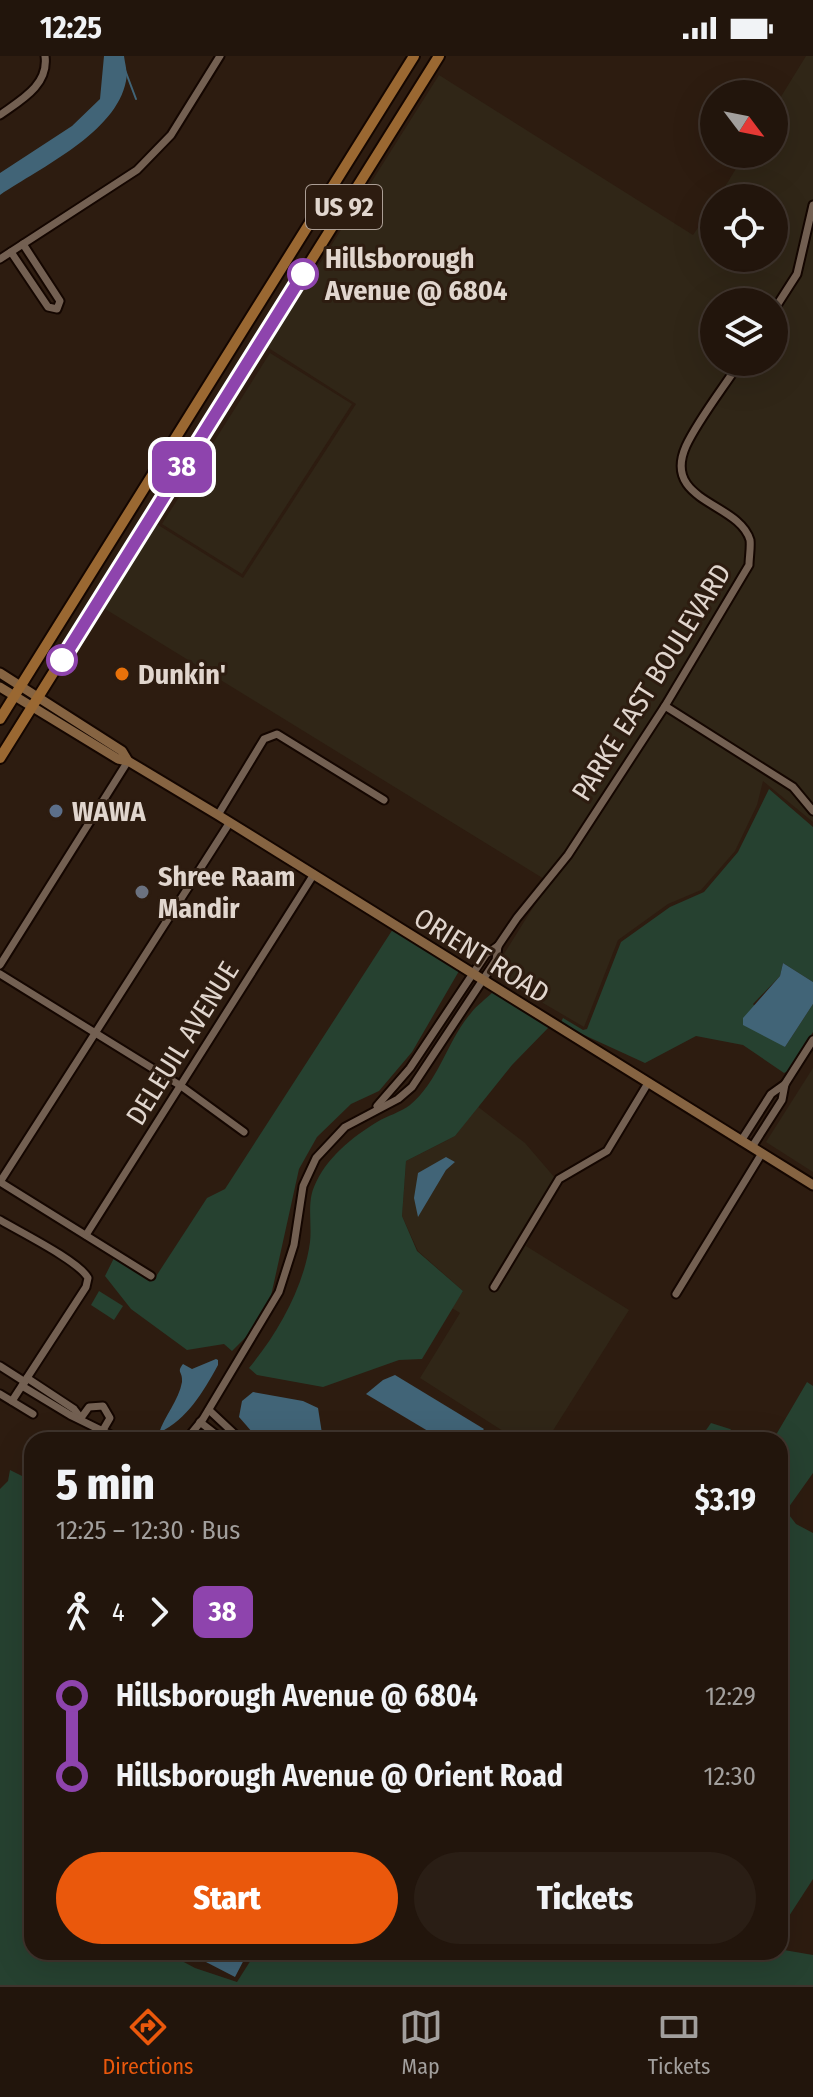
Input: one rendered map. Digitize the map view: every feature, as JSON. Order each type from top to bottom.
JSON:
[{"type":"main road","name":"US 92","points":[[0,719],[414,56]]},
{"type":"main road","name":"US 92","points":[[0,758],[439,56]]},
{"type":"main road","points":[[246,326],[264,337]]},
{"type":"main road","points":[[166,454],[183,466]]},
{"type":"street","points":[[0,115],[35,90],[46,67],[45,56]]},
{"type":"street","points":[[0,259],[137,170],[171,135],[220,56]]},
{"type":"street","points":[[788,288],[797,274],[813,205]]},
{"type":"street","points":[[11,252],[48,307],[57,309],[60,301],[23,244]]},
{"type":"street","name":"PARKE EAST BOULEVARD","points":[[373,1111],[410,1068],[486,954],[498,946],[568,855],[665,706],[749,565],[750,540],[737,522],[690,489],[681,470],[685,447],[731,376]]},
{"type":"street","name":"ORIENT ROAD","points":[[0,673],[122,751],[128,761]]},
{"type":"street","name":"ORIENT ROAD","points":[[0,687],[230,822],[813,1185]]},
{"type":"street","points":[[665,706],[793,787],[813,811]]},
{"type":"street","points":[[218,815],[264,739],[277,734],[384,800]]},
{"type":"street","points":[[0,965],[128,761]]},
{"type":"street","points":[[151,1276],[0,1182],[230,822]]},
{"type":"street","name":"DELEUIL AVENUE","points":[[86,1235],[314,874]]},
{"type":"street","name":"PARKE EAST BOULEVARD","points":[[192,1432],[209,1410],[279,1292],[289,1269],[303,1186],[316,1158],[345,1127],[398,1099],[412,1087],[496,960],[498,946]]},
{"type":"street","points":[[0,974],[181,1086],[244,1132]]},
{"type":"street","points":[[752,1147],[782,1100],[785,1084],[813,1040]]},
{"type":"street","points":[[494,1287],[559,1179],[607,1151],[648,1083]]},
{"type":"street","points":[[741,1141],[771,1094],[785,1084]]},
{"type":"street","points":[[676,1294],[762,1153]]},
{"type":"street","points":[[0,1220],[69,1261],[88,1278],[86,1287],[12,1401]]},
{"type":"street","points":[[0,1366],[107,1432]]},
{"type":"street","points":[[0,1394],[33,1414]]},
{"type":"street","points":[[81,1418],[89,1407],[103,1406],[110,1418],[103,1430]]},
{"type":"street","points":[[209,1410],[232,1432]]},
{"type":"street","points":[[200,1422],[213,1432]]},
{"type":"shaded area","points":[[806,56],[813,56],[813,822],[763,781],[757,805],[735,851],[701,890],[668,904],[618,940],[584,1027],[492,973],[549,882],[102,607],[155,523],[243,578],[356,404],[267,347],[439,75],[693,235],[700,225],[700,272],[788,272],[788,184],[727,184],[736,168],[788,168],[788,85]]},
{"type":"shaded area","points":[[270,353],[352,404],[242,574],[162,524]]},
{"type":"shaded area","points":[[813,1068],[813,1172],[766,1142]]},
{"type":"shaded area","points":[[477,1106],[525,1143],[555,1178],[489,1288],[496,1292],[537,1224],[526,1246],[629,1310],[552,1432],[504,1432],[420,1378],[460,1313],[452,1308],[463,1291],[418,1251],[402,1216],[406,1161],[455,1136]],"holes":[[[446,1157],[455,1162],[446,1170],[418,1216],[437,1163]]]},
{"type":"green space","points":[[769,789],[813,827],[813,982],[783,963],[780,976],[753,1004],[785,1047],[813,1004],[813,1032],[788,1071],[784,1073],[743,1045],[696,1036],[645,1063],[560,1024],[563,1018],[583,1030],[587,1029],[621,942],[670,907],[704,892],[738,852]]},
{"type":"green space","points":[[393,929],[459,971],[412,1052],[379,1091],[351,1104],[317,1137],[299,1169],[271,1296],[254,1329],[232,1351],[224,1344],[187,1350],[131,1309],[105,1276],[114,1258],[153,1281],[207,1198],[225,1189]]},
{"type":"green space","points":[[493,992],[549,1027],[512,1065],[455,1136],[406,1161],[402,1216],[417,1251],[463,1291],[422,1359],[399,1360],[323,1387],[257,1375],[249,1368],[279,1325],[302,1276],[310,1242],[311,1200],[319,1177],[332,1158],[349,1142],[420,1095],[463,1024]]},
{"type":"green space","points":[[99,1291],[123,1306],[114,1320],[91,1305]]},
{"type":"green space","points":[[807,1382],[813,1386],[813,1473],[788,1508],[788,1432],[778,1432]]},
{"type":"green space","points":[[711,1423],[734,1432],[705,1432]]},
{"type":"green space","points":[[10,1470],[24,1477],[24,1960],[180,1960],[237,1982],[251,1960],[788,1960],[788,1951],[813,1955],[813,1985],[0,1985],[0,1489],[8,1481]]},
{"type":"green space","points":[[788,1514],[796,1524],[813,1533],[813,1879],[788,1918]]},
{"type":"water","points":[[104,56],[124,56],[127,72],[119,100],[108,117],[75,147],[0,195],[0,173],[72,126],[100,99]]},
{"type":"water","points":[[783,963],[813,982],[813,1004],[785,1047],[743,1025],[743,1018],[780,976]]},
{"type":"water","points":[[446,1157],[455,1162],[446,1170],[418,1217],[414,1198],[418,1173]]},
{"type":"water","points":[[218,1360],[218,1365],[193,1404],[178,1420],[159,1432],[180,1389],[180,1369],[183,1364],[192,1369]]},
{"type":"water","points":[[395,1375],[484,1429],[481,1432],[430,1432],[366,1394]]},
{"type":"water","points":[[253,1392],[303,1401],[318,1408],[322,1432],[252,1432],[239,1417],[242,1401]]},
{"type":"water","points":[[193,1960],[244,1960],[235,1977],[206,1962]]},
{"type":"waterway","points":[[125,70],[136,99]]},
{"type":"bus line","name":"38","points":[[62,660],[303,274]]},
{"type":"place","name":"Hillsborough Avenue @ 6804","points":[[303,274]]},
{"type":"place","name":"Dunkin'","points":[[122,674]]},
{"type":"place","name":"WAWA","points":[[56,811]]},
{"type":"place","name":"Shree Raam Mandir","points":[[142,892]]}]
